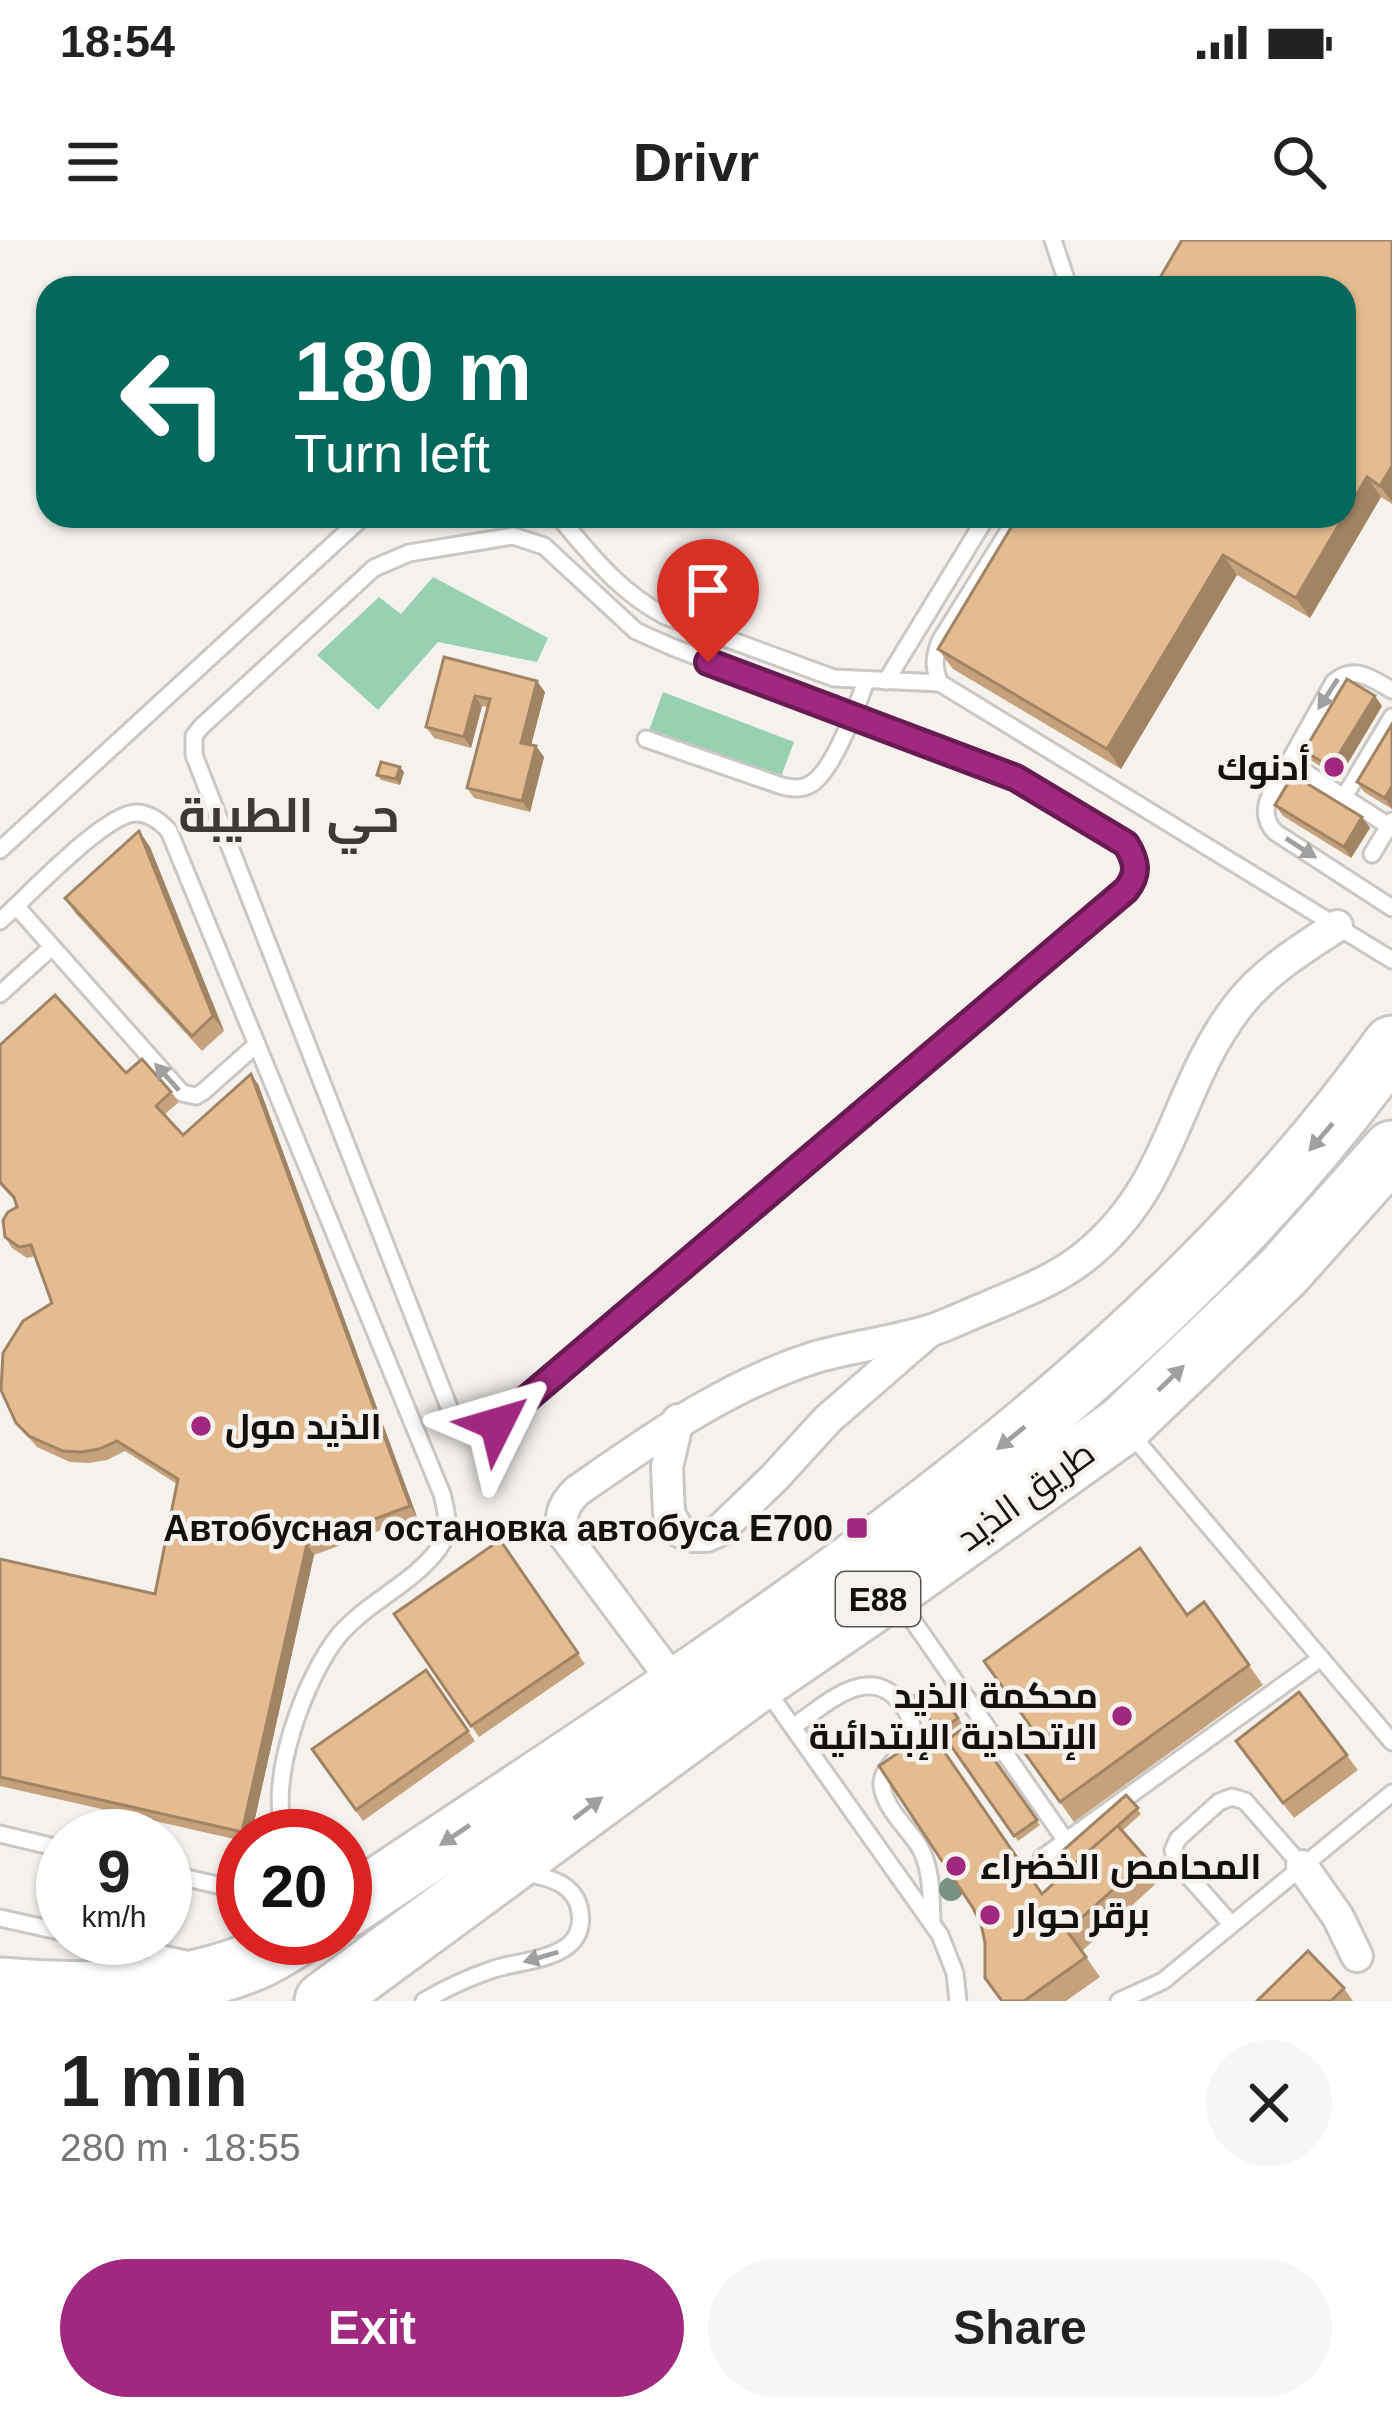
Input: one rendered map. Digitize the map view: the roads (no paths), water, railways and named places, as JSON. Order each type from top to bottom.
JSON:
[{"type":"highway","name":"طريق الذيد","points":[[372,1891],[677,1686],[896,1529],[1048,1409],[1153,1317],[1241,1230],[1392,1045]]},
{"type":"highway","name":"طريق الذيد","points":[[323,2001],[759,1681],[1123,1425],[1282,1274],[1392,1150]]},
{"type":"highway","points":[[354,2001],[419,1932]]},
{"type":"highway","points":[[226,1985],[249,1965]]},
{"type":"highway","points":[[0,1987],[57,1992],[142,1988],[205,1976],[226,1985],[259,1980],[277,1965]]},
{"type":"street","points":[[677,1686],[562,1532],[560,1516],[566,1502],[678,1420],[733,1391],[817,1357],[931,1330],[1029,1290],[1086,1256],[1132,1209],[1150,1181],[1208,1054],[1238,1006],[1276,966],[1337,926]]},
{"type":"street","points":[[678,1420],[667,1468],[669,1514],[679,1531],[707,1536],[721,1529],[828,1419],[931,1330]]},
{"type":"street","points":[[1302,1866],[1338,1916],[1357,1956]]},
{"type":"lane","points":[[1053,240],[1065,276]]},
{"type":"lane","points":[[0,850],[351,528]]},
{"type":"lane","points":[[568,528],[617,584],[665,616],[817,674],[940,683],[1392,960]]},
{"type":"lane","points":[[886,681],[980,528]]},
{"type":"lane","points":[[940,683],[934,657],[940,641],[1011,528]]},
{"type":"lane","points":[[513,536],[544,546],[636,631],[853,718],[1037,789],[1126,844],[1136,863],[1132,883],[508,1415],[485,1430],[472,1430],[452,1415],[447,1403],[194,755],[194,736],[374,568],[409,553],[513,536]]},
{"type":"lane","points":[[1392,690],[1356,672],[1340,676],[1265,809],[1269,826],[1392,908]]},
{"type":"lane","points":[[646,739],[798,788],[820,775],[853,718],[866,681]]},
{"type":"lane","points":[[1343,797],[1392,717]]},
{"type":"lane","points":[[1288,762],[1391,825],[1372,854]]},
{"type":"lane","points":[[0,921],[111,821],[136,813],[148,815],[169,831],[442,1494],[448,1519],[443,1544],[341,1633],[318,1665],[301,1701],[284,1766],[281,1809]]},
{"type":"lane","points":[[16,906],[182,1093],[196,1096],[203,1092],[257,1044]]},
{"type":"lane","points":[[0,994],[52,947]]},
{"type":"lane","points":[[1123,1425],[1392,1742]]},
{"type":"lane","points":[[892,1590],[1066,1841]]},
{"type":"lane","points":[[1042,1858],[1321,1658]]},
{"type":"lane","points":[[759,1681],[932,1923],[949,1954],[958,2001]]},
{"type":"lane","points":[[794,1726],[865,1684],[887,1689],[901,1703],[913,1730],[911,1741],[883,1774],[883,1790],[924,1856],[932,1923]]},
{"type":"lane","points":[[1119,2001],[1162,1982],[1392,1793]]},
{"type":"lane","points":[[1231,1924],[1176,1862],[1173,1850],[1178,1839],[1219,1802],[1232,1797],[1245,1802],[1302,1866]]},
{"type":"lane","points":[[0,1834],[36,1843]]},
{"type":"lane","points":[[424,2001],[494,1969],[562,1951],[573,1941],[580,1912],[566,1886],[508,1868]]},
{"type":"lane","points":[[0,1918],[36,1926]]},
{"type":"lane","points":[[168,1965],[226,1985]]},
{"type":"lane","points":[[1153,2001],[1162,1982]]},
{"type":"place","name":"أدنوك","points":[[1334,767]]},
{"type":"place","name":"الذيد مول","points":[[201,1426]]},
{"type":"place","name":"Автобусная остановка автобуса Е700","points":[[857,1528]]},
{"type":"place","name":"محكمة الذيد الإتحادية الإبتدائية","points":[[1122,1716]]},
{"type":"place","name":"المحامص الخضراء","points":[[956,1866]]},
{"type":"place","name":"برقر حوار","points":[[990,1915]]},
{"type":"district","name":"حي الطيبة","points":[[289,815]]}]
